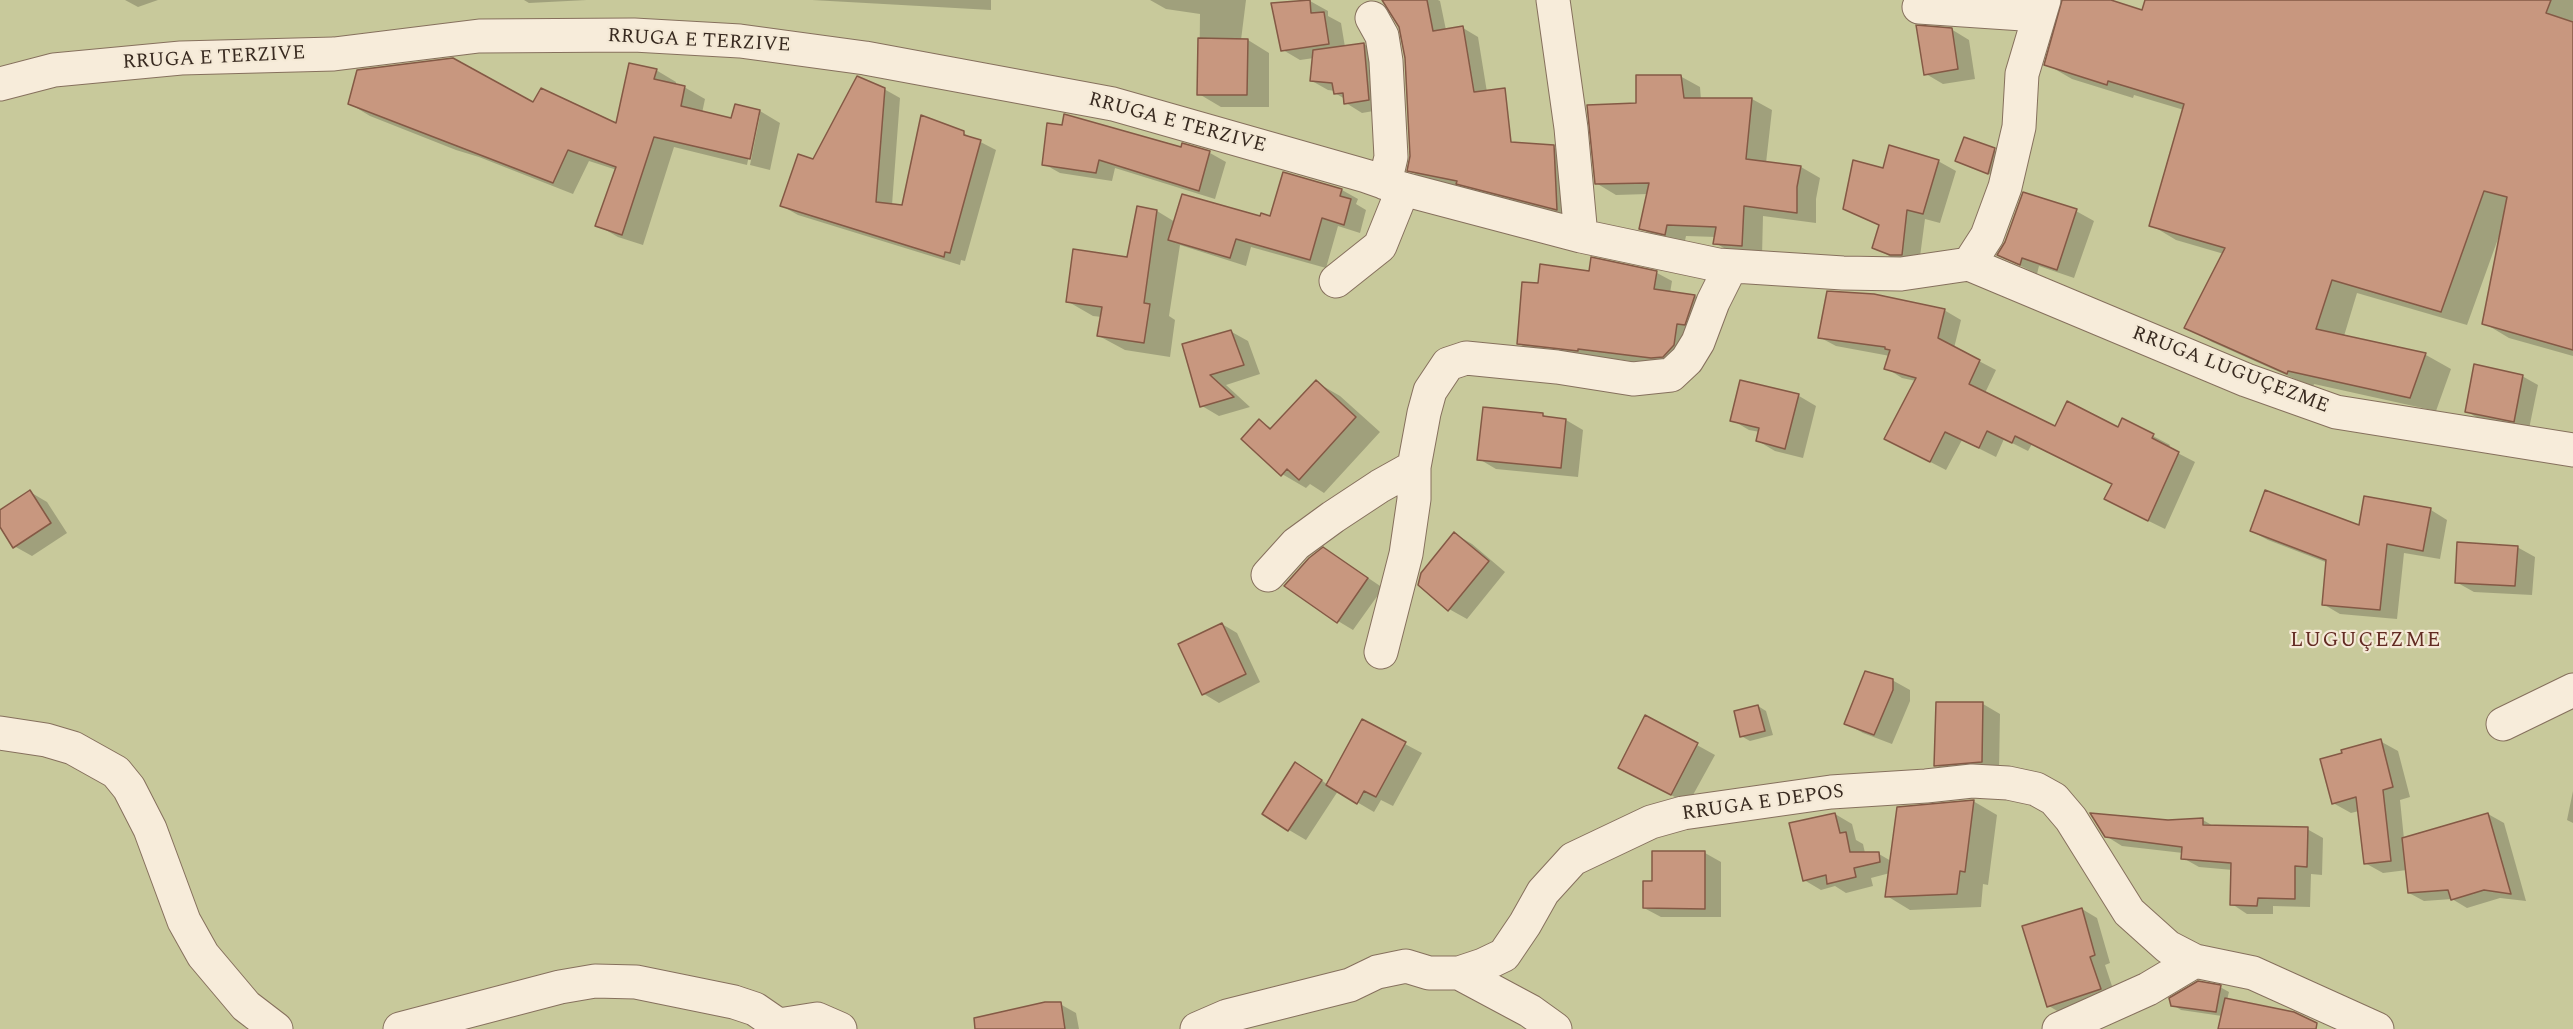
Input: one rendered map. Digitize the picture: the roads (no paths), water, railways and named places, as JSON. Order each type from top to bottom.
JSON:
[{"type":"street","points":[[1552,0],[1571,128],[1581,236]]},
{"type":"street","points":[[1918,7],[2041,7],[2022,74],[2019,127],[2005,187],[1987,236],[1969,264]]},
{"type":"street","points":[[1336,281],[1380,246],[1394,186],[1390,157],[1386,61],[1382,36],[1372,18]]},
{"type":"street","name":"RRUGA E TERZIVE","points":[[0,84],[65,69],[181,58],[334,54],[479,36],[634,35],[740,41],[865,58],[1113,104],[1394,186],[1581,236],[1731,266],[1832,273],[1900,274],[1969,264]]},
{"type":"street","name":"RRUGA LUGUÇEZME","points":[[1969,264],[2246,380],[2336,412],[2573,450]]},
{"type":"street","points":[[1381,652],[1406,554],[1414,499],[1413,467],[1430,391],[1448,364],[1466,358],[1557,367],[1633,379],[1671,375],[1686,360],[1698,342],[1713,302],[1731,266]]},
{"type":"street","points":[[1268,576],[1296,544],[1380,486],[1413,467]]},
{"type":"street","points":[[2502,724],[2573,690]]},
{"type":"street","points":[[0,734],[46,740],[73,748],[116,772],[129,788],[150,829],[184,921],[203,955],[246,1006],[276,1029]]},
{"type":"street","name":"RRUGA E DEPOS","points":[[1197,1029],[1227,1016],[1350,985],[1377,972],[1406,966],[1429,974],[1459,973],[1483,965],[1504,955],[1543,892],[1573,859],[1651,822],[1683,813],[1831,792],[1972,781],[2008,783],[2036,789],[2054,800],[2071,819],[2129,912],[2168,947],[2195,961],[2253,973],[2377,1029]]},
{"type":"street","points":[[2060,1029],[2148,989],[2195,961]]},
{"type":"street","points":[[1459,973],[1530,1011],[1555,1029]]},
{"type":"street","points":[[400,1029],[560,987],[595,981],[636,982],[693,992],[755,1009],[781,1027],[817,1019],[840,1029]]},
{"type":"district","name":"LUGUÇEZME","points":[[2366,642]]}]
